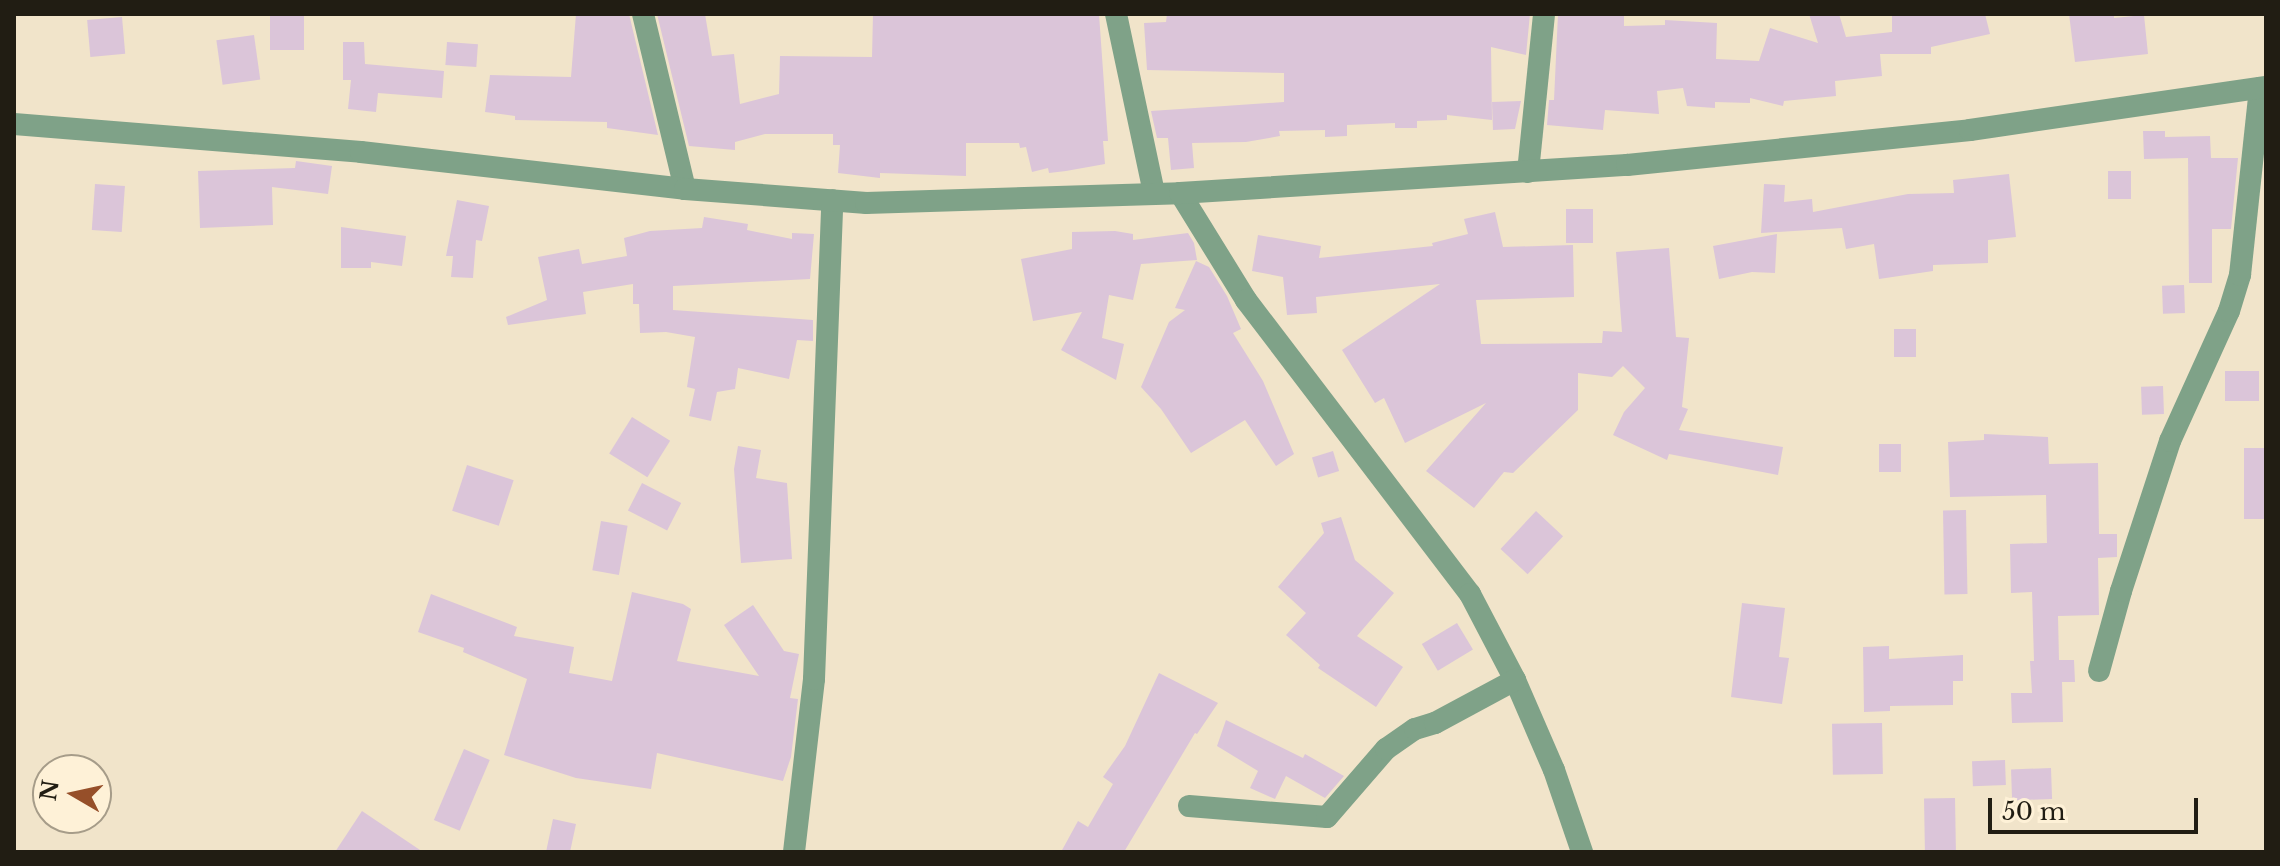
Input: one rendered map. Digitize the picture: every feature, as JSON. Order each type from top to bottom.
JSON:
[{"type":"street","points":[[643,14],[685,189]]},
{"type":"street","points":[[1116,14],[1154,193]]},
{"type":"street","points":[[1528,172],[1544,14]]},
{"type":"street","points":[[14,124],[361,152],[685,189],[866,203],[1180,193],[1528,172],[1970,130],[2263,87],[2240,275],[2229,311],[2170,441],[2099,671]]},
{"type":"street","points":[[1180,193],[1246,300],[1470,594],[1515,680],[1554,770],[1582,852]]},
{"type":"street","points":[[794,852],[814,679],[832,200]]},
{"type":"street","points":[[1189,806],[1327,817],[1386,749],[1415,729],[1435,723],[1515,680]]},
{"type":"building","points":[[270,14],[304,14],[304,50],[270,50]]},
{"type":"building","points":[[576,14],[629,14],[658,135],[607,128],[607,122],[515,120],[515,116],[485,112],[490,75],[571,77]]},
{"type":"building","points":[[657,14],[705,14],[712,56],[734,54],[740,104],[779,94],[780,56],[872,57],[873,14],[1099,14],[1108,141],[1103,141],[1105,164],[1049,173],[1048,168],[1032,172],[1026,147],[1020,148],[1019,143],[966,143],[966,176],[880,173],[880,178],[838,173],[840,145],[833,145],[833,134],[765,134],[735,142],[735,150],[689,146]]},
{"type":"building","points":[[1167,14],[1530,14],[1526,55],[1491,47],[1492,120],[1447,115],[1447,120],[1417,121],[1417,128],[1395,128],[1395,123],[1347,125],[1347,136],[1325,137],[1325,130],[1279,131],[1280,136],[1246,142],[1192,143],[1194,168],[1171,170],[1168,138],[1157,138],[1151,111],[1284,102],[1284,73],[1147,70],[1144,23],[1166,22]]},
{"type":"building","points":[[1558,14],[1624,14],[1624,26],[1665,25],[1665,20],[1717,23],[1716,59],[1759,61],[1770,28],[1818,43],[1809,14],[1839,14],[1846,37],[1892,32],[1892,14],[1985,14],[1990,34],[1931,47],[1931,54],[1880,54],[1882,76],[1835,81],[1836,96],[1784,101],[1783,106],[1750,98],[1750,103],[1715,102],[1715,108],[1687,106],[1683,88],[1657,91],[1659,114],[1605,110],[1603,130],[1547,125],[1549,100],[1554,100]]},
{"type":"building","points":[[2069,14],[2114,14],[2114,18],[2144,15],[2148,54],[2075,62]]},
{"type":"building","points":[[122,17],[125,54],[90,57],[87,20]]},
{"type":"building","points":[[254,35],[260,80],[223,85],[216,40]]},
{"type":"building","points":[[343,42],[364,42],[365,64],[444,71],[442,98],[378,93],[376,112],[348,109],[351,80],[343,80]]},
{"type":"building","points":[[447,42],[478,44],[476,67],[445,65]]},
{"type":"building","points":[[1521,101],[1515,129],[1493,130],[1492,102]]},
{"type":"building","points":[[2143,131],[2165,131],[2165,137],[2210,136],[2211,158],[2238,158],[2231,229],[2212,229],[2212,283],[2189,283],[2188,158],[2144,159]]},
{"type":"building","points":[[296,161],[332,166],[328,194],[272,187],[273,225],[200,228],[198,171],[295,168]]},
{"type":"building","points":[[2108,171],[2131,171],[2131,199],[2108,199]]},
{"type":"building","points":[[2009,174],[2016,237],[1988,240],[1988,263],[1933,265],[1933,271],[1879,279],[1874,244],[1846,249],[1842,228],[1761,233],[1764,184],[1785,185],[1784,202],[1812,199],[1813,212],[1908,194],[1954,193],[1953,180]]},
{"type":"building","points":[[95,184],[125,186],[122,232],[92,230]]},
{"type":"building","points":[[457,200],[489,206],[482,241],[476,240],[473,278],[451,277],[453,256],[446,256]]},
{"type":"building","points":[[1566,209],[1593,209],[1593,243],[1566,243]]},
{"type":"building","points":[[1495,212],[1503,247],[1573,245],[1574,297],[1476,300],[1481,344],[1602,343],[1603,331],[1622,332],[1616,252],[1669,248],[1676,337],[1689,338],[1682,407],[1688,409],[1679,430],[1783,447],[1778,475],[1669,454],[1667,460],[1613,435],[1624,412],[1645,388],[1623,366],[1612,377],[1578,373],[1578,410],[1513,473],[1504,472],[1474,508],[1426,471],[1486,403],[1405,443],[1384,398],[1375,403],[1342,350],[1440,284],[1316,297],[1317,313],[1287,315],[1283,277],[1252,271],[1258,235],[1321,246],[1319,258],[1433,246],[1432,243],[1468,234],[1464,219]]},
{"type":"building","points":[[704,217],[748,224],[747,230],[792,239],[792,233],[814,234],[810,279],[673,286],[673,310],[813,320],[813,341],[797,340],[789,379],[738,368],[735,389],[717,392],[711,421],[689,416],[695,389],[687,387],[695,337],[666,332],[640,333],[639,304],[633,304],[633,284],[583,292],[586,314],[508,325],[506,317],[547,300],[538,257],[579,249],[582,264],[627,256],[624,238],[650,231],[702,228]]},
{"type":"building","points":[[341,227],[406,236],[402,266],[371,262],[371,268],[341,268]]},
{"type":"building","points":[[1115,231],[1133,234],[1133,240],[1188,233],[1194,243],[1197,260],[1141,264],[1133,300],[1109,295],[1102,338],[1124,344],[1116,380],[1061,350],[1082,312],[1033,321],[1021,259],[1072,249],[1072,232]]},
{"type":"building","points":[[1777,234],[1775,273],[1752,272],[1719,279],[1713,246]]},
{"type":"building","points":[[1196,261],[1209,267],[1227,296],[1241,329],[1233,333],[1263,381],[1294,454],[1276,466],[1245,420],[1191,453],[1161,409],[1141,387],[1169,322],[1185,310],[1175,308]]},
{"type":"building","points":[[2184,285],[2185,313],[2163,314],[2162,286]]},
{"type":"building","points":[[1894,329],[1916,329],[1916,357],[1894,357]]},
{"type":"building","points":[[2225,371],[2259,371],[2259,401],[2225,401]]},
{"type":"building","points":[[2163,386],[2164,414],[2142,415],[2141,387]]},
{"type":"building","points":[[632,417],[670,441],[647,477],[609,453]]},
{"type":"building","points":[[1984,434],[2048,437],[2049,464],[2098,463],[2099,534],[2117,534],[2117,557],[2098,558],[2099,615],[2058,616],[2059,660],[2074,660],[2075,682],[2062,682],[2063,722],[2012,723],[2011,693],[2032,693],[2030,661],[2034,661],[2032,592],[2011,593],[2010,544],[2047,543],[2046,495],[1950,497],[1948,442],[1984,440]]},
{"type":"building","points":[[1879,444],[1901,444],[1901,472],[1879,472]]},
{"type":"building","points":[[738,446],[761,450],[756,478],[787,483],[792,559],[741,563],[734,469]]},
{"type":"building","points":[[2244,448],[2265,448],[2265,519],[2244,519]]},
{"type":"building","points":[[1333,451],[1339,471],[1318,478],[1312,457]]},
{"type":"building","points":[[467,465],[514,480],[499,526],[452,511]]},
{"type":"building","points":[[642,483],[681,503],[667,531],[628,511]]},
{"type":"building","points":[[1943,510],[1966,510],[1967,594],[1944,594]]},
{"type":"building","points":[[1536,511],[1563,536],[1528,574],[1501,549]]},
{"type":"building","points":[[1341,517],[1355,560],[1394,593],[1357,636],[1403,667],[1376,707],[1318,668],[1320,665],[1286,635],[1306,613],[1278,587],[1324,533],[1321,523]]},
{"type":"building","points":[[601,521],[628,526],[619,575],[592,570]]},
{"type":"building","points":[[632,592],[683,604],[691,609],[677,661],[759,676],[724,625],[753,605],[784,651],[799,654],[790,698],[798,699],[791,757],[783,781],[657,753],[651,789],[576,778],[504,755],[527,679],[463,652],[464,648],[418,632],[431,594],[517,627],[514,636],[574,647],[569,673],[612,681]]},
{"type":"building","points":[[1742,603],[1785,608],[1779,657],[1789,658],[1782,704],[1731,697]]},
{"type":"building","points":[[1457,623],[1473,650],[1438,671],[1422,644]]},
{"type":"building","points":[[1889,646],[1889,659],[1963,655],[1963,681],[1953,681],[1953,705],[1890,706],[1890,711],[1864,712],[1863,647]]},
{"type":"building","points":[[1159,673],[1218,703],[1195,733],[1124,852],[1061,852],[1078,821],[1088,827],[1113,784],[1103,777],[1125,746]]},
{"type":"building","points":[[1226,720],[1303,758],[1305,754],[1344,776],[1325,798],[1286,776],[1275,799],[1250,788],[1258,771],[1217,746]]},
{"type":"building","points":[[1882,723],[1883,774],[1833,775],[1832,724]]},
{"type":"building","points":[[464,749],[490,760],[460,831],[434,820]]},
{"type":"building","points":[[2005,760],[2006,785],[1973,786],[1972,761]]},
{"type":"building","points":[[2051,768],[2052,799],[2012,800],[2011,769]]},
{"type":"building","points":[[1955,798],[1956,852],[1925,852],[1924,799]]},
{"type":"building","points":[[362,811],[423,852],[335,852]]},
{"type":"building","points":[[553,819],[576,824],[570,852],[546,852]]}]
